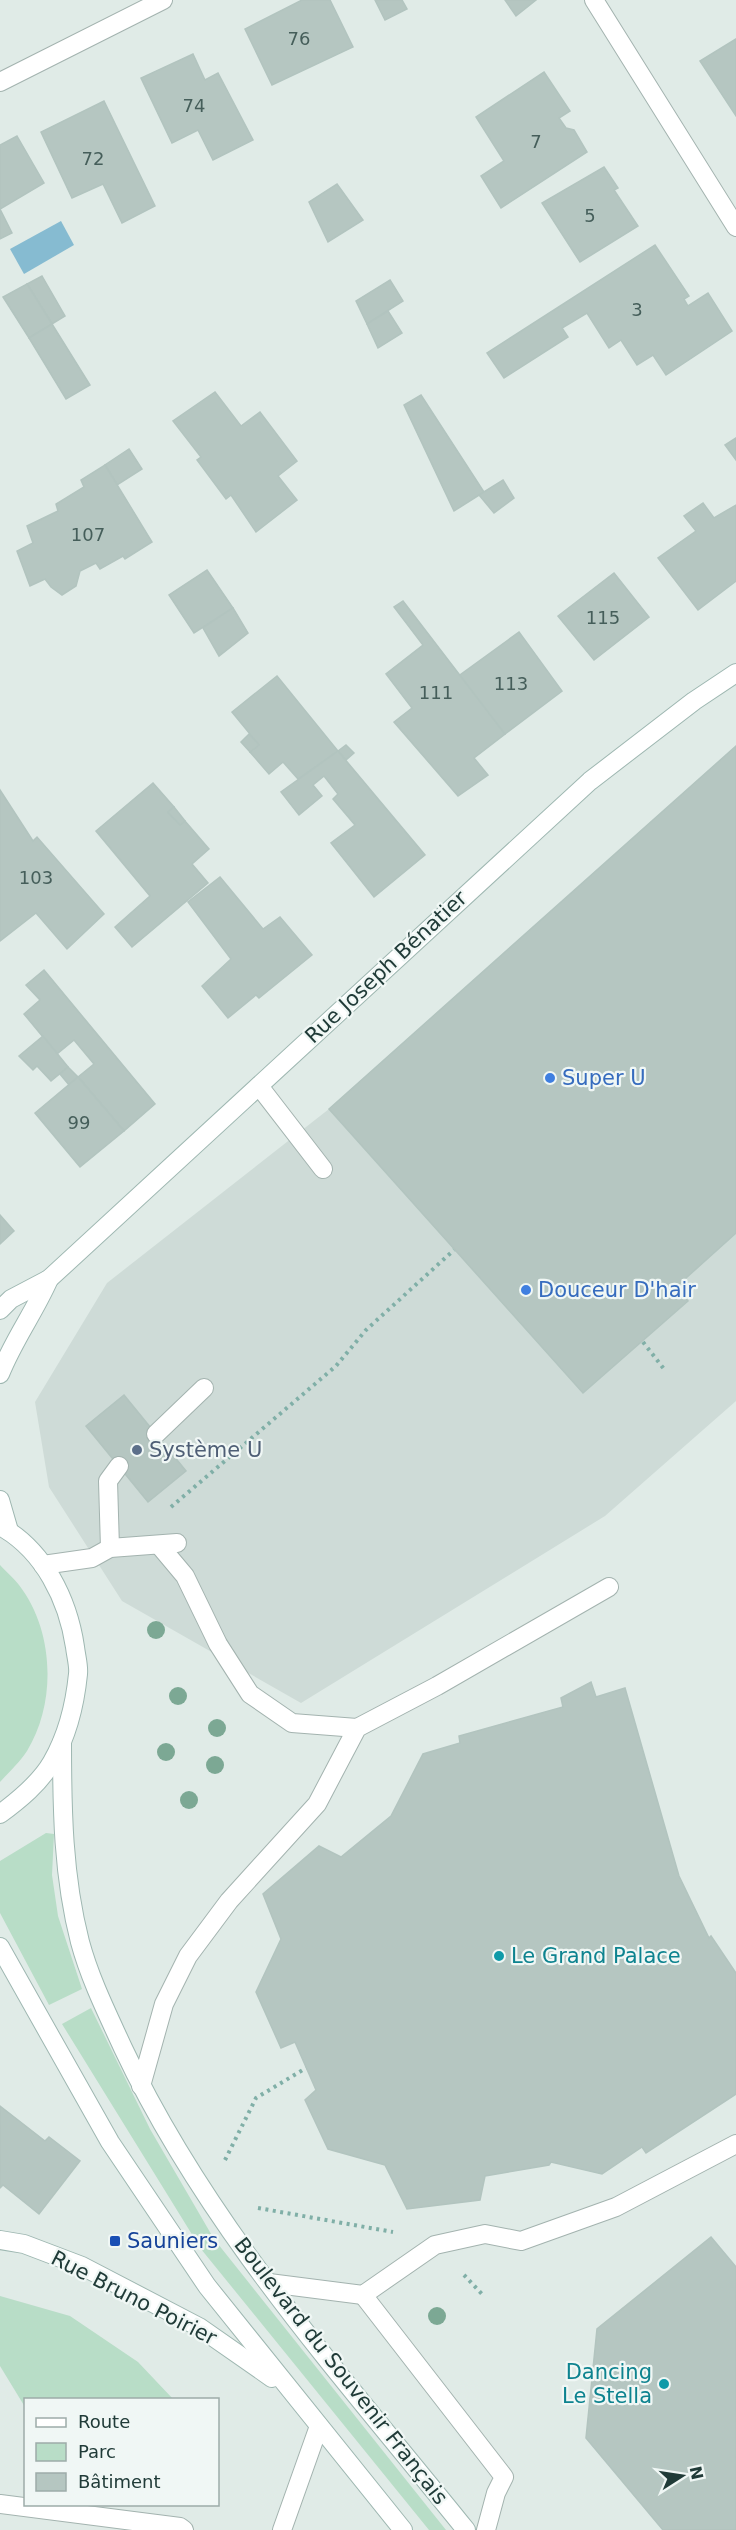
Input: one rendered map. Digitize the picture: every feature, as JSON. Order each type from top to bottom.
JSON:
[{"type":"main road","points":[[0,81],[163,0]]},
{"type":"main road","points":[[594,0],[736,227]]},
{"type":"main road","name":"Rue Joseph Bénatier","points":[[0,1310],[11,1299],[50,1279],[590,782],[694,701],[736,673]]},
{"type":"main road","points":[[259,1086],[323,1169]]},
{"type":"main road","name":"Rue Joseph Bénatier","points":[[0,1374],[13,1341],[34,1312],[50,1279]]},
{"type":"main road","points":[[156,1434],[204,1388]]},
{"type":"main road","points":[[110,1548],[108,1481],[119,1466]]},
{"type":"main road","points":[[0,1500],[5,1528],[43,1565],[70,1620],[78,1672],[62,1742],[43,1774],[21,1799],[0,1814]]},
{"type":"main road","points":[[43,1565],[92,1558],[110,1548],[168,1544],[218,1644],[250,1694],[292,1723],[357,1728],[437,1686],[609,1587]]},
{"type":"main road","points":[[141,2086],[164,2004],[188,1956],[229,1901],[317,1804],[357,1728]]},
{"type":"main road","name":"Boulevard du Souvenir Français","points":[[62,1742],[64,1835],[73,1913],[98,1993],[141,2086],[164,2129],[246,2254],[466,2530]]},
{"type":"main road","points":[[0,1947],[110,2142],[207,2286],[403,2530]]},
{"type":"main road","points":[[268,2283],[363,2295],[435,2245],[485,2234],[521,2241],[616,2207],[736,2144]]},
{"type":"main road","name":"Rue Bruno Poirier","points":[[0,2240],[24,2244],[63,2258],[199,2327],[291,2391]]},
{"type":"main road","points":[[363,2295],[504,2477],[496,2493],[486,2530]]},
{"type":"main road","points":[[282,2530],[319,2426]]},
{"type":"main road","points":[[0,2504],[180,2527],[184,2530]]},
{"type":"path","points":[[165,1513],[336,1366],[366,1330],[454,1250]]},
{"type":"path","points":[[643,1342],[664,1369]]},
{"type":"path","points":[[225,2160],[256,2098],[306,2068]]},
{"type":"path","points":[[258,2208],[379,2228],[435,2245],[482,2294]]},
{"type":"shaded area","points":[[736,746],[736,1401],[605,1516],[301,1703],[122,1601],[49,1487],[35,1402],[107,1283],[329,1109]]},
{"type":"green space","points":[[0,1565],[17,1582],[31,1603],[39,1623],[45,1644],[47,1689],[37,1732],[27,1751],[0,1782]]},
{"type":"green space","points":[[46,1833],[54,1834],[52,1875],[58,1916],[82,1989],[49,2005],[0,1913],[0,1861]]},
{"type":"green space","points":[[91,2008],[150,2129],[214,2239],[446,2530],[429,2530],[201,2249],[62,2024]]},
{"type":"green space","points":[[0,2296],[70,2316],[138,2362],[172,2398],[24,2398],[24,2405],[0,2366]]},
{"type":"water","points":[[61,221],[74,245],[24,274],[10,249]]},
{"type":"building","points":[[302,0],[330,0],[353,47],[272,85],[245,29]]},
{"type":"building","points":[[375,0],[402,0],[407,9],[385,20]]},
{"type":"building","points":[[505,0],[536,0],[516,16]]},
{"type":"building","points":[[736,39],[736,116],[700,61]]},
{"type":"building","points":[[193,54],[205,80],[218,73],[253,140],[213,160],[198,130],[172,143],[141,78]]},
{"type":"building","points":[[544,72],[570,111],[559,118],[566,128],[574,130],[587,152],[501,208],[481,176],[504,161],[476,117]]},
{"type":"building","points":[[104,101],[155,206],[122,223],[103,184],[72,198],[41,132]]},
{"type":"building","points":[[17,136],[44,183],[0,209],[0,145]]},
{"type":"building","points":[[604,167],[618,188],[614,190],[638,226],[580,262],[542,203]]},
{"type":"building","points":[[337,184],[363,220],[328,242],[309,202]]},
{"type":"building","points":[[0,209],[12,233],[0,239]]},
{"type":"building","points":[[655,245],[689,296],[684,299],[688,306],[708,293],[732,331],[666,375],[653,355],[637,365],[621,340],[609,348],[587,313],[562,328],[568,337],[504,378],[487,353]]},
{"type":"building","points":[[42,276],[65,316],[52,324],[27,284]]},
{"type":"building","points":[[390,280],[403,301],[367,324],[356,301]]},
{"type":"building","points":[[27,284],[52,324],[29,338],[3,297]]},
{"type":"building","points":[[388,311],[402,333],[378,348],[367,324]]},
{"type":"building","points":[[52,324],[90,385],[66,399],[29,338]]},
{"type":"building","points":[[215,392],[241,426],[260,412],[297,461],[278,476],[297,500],[256,532],[231,495],[226,499],[197,460],[201,457],[173,421]]},
{"type":"building","points":[[421,395],[484,492],[454,511],[404,405]]},
{"type":"building","points":[[736,438],[736,460],[725,445]]},
{"type":"building","points":[[129,449],[142,469],[117,485],[105,465]]},
{"type":"building","points":[[105,465],[152,542],[125,559],[123,556],[100,569],[96,563],[80,571],[76,586],[62,595],[45,579],[30,586],[17,551],[33,543],[27,526],[58,511],[56,504],[84,487],[81,480]]},
{"type":"building","points":[[503,480],[514,498],[494,513],[479,495]]},
{"type":"building","points":[[703,503],[714,518],[736,505],[736,581],[698,610],[658,558],[696,531],[684,516]]},
{"type":"building","points":[[207,570],[233,608],[194,633],[169,595]]},
{"type":"building","points":[[614,573],[649,617],[594,660],[558,616]]},
{"type":"building","points":[[403,601],[505,734],[474,758],[488,775],[458,796],[394,722],[412,708],[386,674],[423,645],[394,607]]},
{"type":"building","points":[[233,608],[248,633],[219,656],[203,628]]},
{"type":"building","points":[[519,632],[562,691],[505,734],[460,675]]},
{"type":"building","points":[[277,676],[338,751],[298,779],[283,762],[269,774],[250,752],[259,745],[232,712]]},
{"type":"building","points":[[249,734],[259,745],[250,752],[241,742]]},
{"type":"building","points":[[346,745],[354,753],[346,760],[338,751]]},
{"type":"building","name":"Super U","points":[[736,746],[736,1233],[676,1287],[688,1301],[583,1393],[329,1109]]},
{"type":"building","points":[[338,751],[425,855],[374,897],[331,843],[355,825],[333,799],[338,794],[324,776],[313,785],[322,796],[299,815],[281,792]]},
{"type":"building","points":[[153,783],[174,807],[168,812],[180,825],[185,821],[209,849],[192,864],[208,883],[132,947],[115,927],[150,896],[96,831]]},
{"type":"building","points":[[0,790],[33,841],[37,837],[104,914],[67,949],[36,913],[0,941]]},
{"type":"building","points":[[174,807],[185,821],[180,825],[168,812]]},
{"type":"building","points":[[220,877],[263,929],[280,917],[312,955],[259,998],[256,995],[228,1018],[202,986],[231,959],[188,902]]},
{"type":"building","points":[[44,970],[155,1104],[124,1131],[78,1077],[94,1064],[74,1040],[57,1054],[24,1014],[40,1000],[26,985]]},
{"type":"building","points":[[43,1036],[68,1067],[51,1081],[37,1066],[33,1070],[19,1056]]},
{"type":"building","points":[[68,1067],[78,1077],[69,1085],[60,1074]]},
{"type":"building","points":[[78,1077],[124,1131],[80,1167],[35,1113]]},
{"type":"building","points":[[0,1215],[14,1231],[0,1244]]},
{"type":"building","name":"Système U","points":[[124,1395],[186,1471],[148,1502],[86,1426]]},
{"type":"building","name":"Le Grand Palace","points":[[591,1682],[596,1697],[625,1688],[679,1876],[709,1938],[711,1936],[736,1973],[736,2094],[646,2153],[642,2147],[602,2174],[551,2162],[549,2165],[485,2176],[480,2200],[407,2209],[385,2165],[328,2149],[305,2100],[316,2090],[295,2042],[281,2048],[256,1992],[281,1939],[263,1894],[319,1846],[341,1857],[391,1816],[423,1754],[460,1743],[459,1736],[563,1707],[561,1698]]},
{"type":"building","points":[[0,2106],[45,2141],[49,2137],[80,2161],[39,2214],[3,2185],[0,2188]]},
{"type":"building","name":"Dancing Le Stella","points":[[711,2237],[736,2267],[736,2530],[663,2530],[586,2438],[597,2329]]},
{"type":"place","name":"Super U","points":[[550,1078]]},
{"type":"place","name":"Douceur D'hair","points":[[526,1290]]},
{"type":"place","name":"Système U","points":[[137,1450]]},
{"type":"place","name":"Le Grand Palace","points":[[499,1956]]},
{"type":"place","name":"Sauniers","points":[[115,2241]]},
{"type":"place","name":"Dancing Le Stella","points":[[664,2384]]}]
